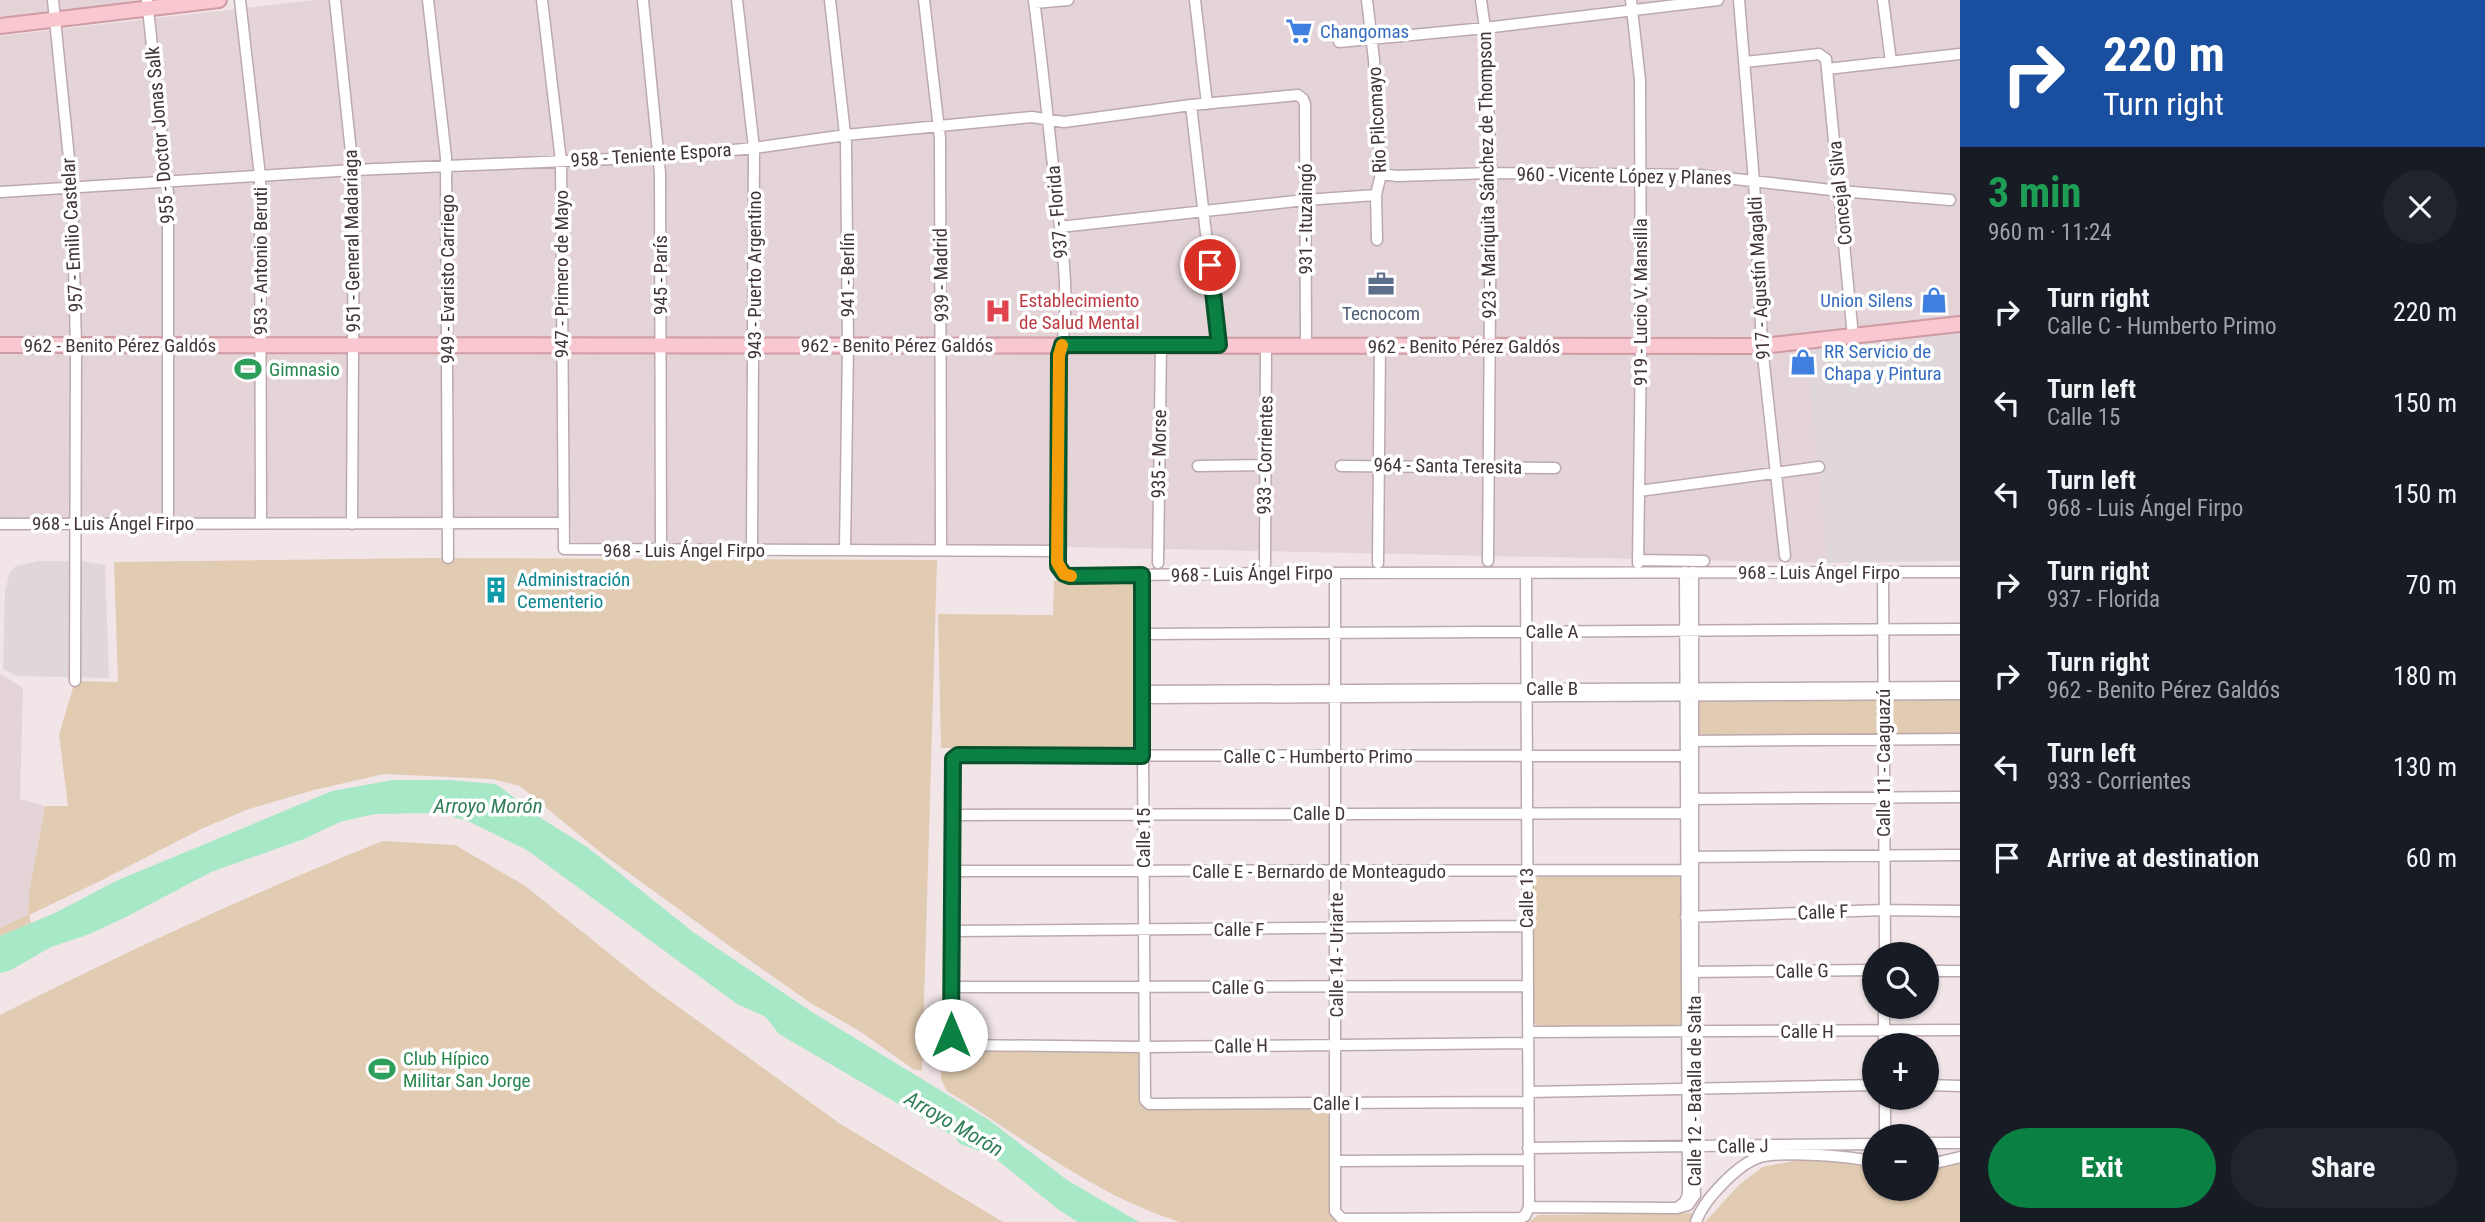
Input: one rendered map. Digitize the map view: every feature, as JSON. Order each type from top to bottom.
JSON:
[{"type":"main road","points":[[0,26],[147,4],[219,0]]},
{"type":"main road","name":"962 - Benito Pérez Galdós","points":[[0,345],[1762,346],[1960,324]]},
{"type":"street","name":"957 - Emilio Castelar","points":[[53,0],[72,188],[76,345],[75,681]]},
{"type":"street","name":"953 - Antonio Beruti","points":[[240,0],[260,176],[261,523]]},
{"type":"street","name":"951 - General Madariaga","points":[[335,0],[354,170],[352,524]]},
{"type":"street","name":"949 - Evaristo Carriego","points":[[428,0],[447,166],[448,558]]},
{"type":"street","name":"947 - Primero de Mayo","points":[[542,0],[561,161],[564,549]]},
{"type":"street","name":"945 - París","points":[[643,0],[660,157],[661,550]]},
{"type":"street","name":"943 - Puerto Argentino","points":[[737,0],[754,148],[752,550]]},
{"type":"street","name":"941 - Berlín","points":[[830,0],[846,135],[848,345],[845,550]]},
{"type":"street","name":"939 - Madrid","points":[[924,0],[939,127],[942,550]]},
{"type":"street","points":[[1034,2],[1068,0]]},
{"type":"street","points":[[1195,0],[1207,104]]},
{"type":"street","name":"Rio Pilcomayo","points":[[1367,0],[1381,174],[1376,195],[1377,240]]},
{"type":"street","name":"923 - Mariquita Sánchez de Thompson","points":[[1481,0],[1485,28],[1491,173],[1488,561]]},
{"type":"street","points":[[1339,42],[1485,28],[1632,5],[1718,0]]},
{"type":"street","name":"917 - Agustín Magaldi","points":[[1739,0],[1754,181],[1762,346],[1785,556]]},
{"type":"street","points":[[1883,0],[1891,61]]},
{"type":"street","name":"937 - Florida","points":[[1034,2],[1060,228],[1065,324],[1059,355],[1058,551]]},
{"type":"street","name":"955 - Doctor Jonas Salk","points":[[147,4],[167,183],[168,523]]},
{"type":"street","name":"919 - Lucio V. Mansilla","points":[[1632,5],[1640,71],[1641,346],[1638,561],[1704,561]]},
{"type":"street","name":"Concejal Silva","points":[[1745,62],[1819,54],[1826,59],[1853,336]]},
{"type":"street","points":[[1827,69],[1960,54]]},
{"type":"street","name":"958 - Teniente Espora","points":[[0,192],[354,170],[660,157],[1032,117],[1063,122],[1191,105],[1298,95]]},
{"type":"street","name":"931 - Ituzaingó","points":[[1298,95],[1305,104],[1306,345]]},
{"type":"street","points":[[1191,105],[1219,345]]},
{"type":"street","name":"960 - Vicente López y Planes","points":[[1381,174],[1700,175],[1950,200]]},
{"type":"street","points":[[1060,228],[1305,200],[1376,195]]},
{"type":"street","name":"935 - Morse","points":[[1157,563],[1161,345]]},
{"type":"street","name":"933 - Corrientes","points":[[1265,564],[1266,345]]},
{"type":"street","points":[[1378,563],[1380,345]]},
{"type":"street","points":[[1198,466],[1265,465]]},
{"type":"street","name":"964 - Santa Teresita","points":[[1340,466],[1555,468]]},
{"type":"street","points":[[1639,491],[1819,467]]},
{"type":"street","name":"968 - Luis Ángel Firpo","points":[[0,524],[562,523]]},
{"type":"street","name":"968 - Luis Ángel Firpo","points":[[564,549],[1058,551],[1058,566],[1069,576],[1960,572]]},
{"type":"street","name":"Calle 12 - Batalla de Salta","points":[[1689,572],[1689,917]]},
{"type":"street","name":"Calle 11 - Caaguazú","points":[[1883,572],[1885,942]]},
{"type":"street","name":"Calle 14 - Uriarte","points":[[1335,573],[1335,1211],[1342,1219],[1520,1218],[1525,1216],[1529,1207]]},
{"type":"street","name":"Calle 13","points":[[1526,574],[1529,1207]]},
{"type":"street","name":"Calle 15","points":[[1142,575],[1145,1100]]},
{"type":"street","name":"Calle A","points":[[1143,634],[1960,629]]},
{"type":"street","name":"Calle B","points":[[1883,691],[1960,687]]},
{"type":"street","name":"Calle B","points":[[1143,694],[1883,691],[1960,694]]},
{"type":"street","points":[[1688,741],[1960,738]]},
{"type":"street","name":"Calle 12 - Batalla de Salta","points":[[1529,1207],[1684,1208],[1694,1200],[1689,1147],[1690,972],[1687,870],[1690,858],[1685,756],[1688,741]]},
{"type":"street","name":"Calle C - Humberto Primo","points":[[952,815],[953,759],[958,755],[1685,756]]},
{"type":"street","points":[[1689,799],[1960,796]]},
{"type":"street","name":"Calle D","points":[[952,815],[1686,813]]},
{"type":"street","points":[[951,987],[952,815]]},
{"type":"street","points":[[1690,858],[1960,855]]},
{"type":"street","name":"Calle E - Bernardo de Monteagudo","points":[[951,871],[1687,870]]},
{"type":"street","name":"Calle F","points":[[1689,917],[1884,910],[1960,911]]},
{"type":"street","name":"Calle F","points":[[951,931],[1526,926]]},
{"type":"street","name":"Calle G","points":[[1690,972],[1862,970]]},
{"type":"street","points":[[1939,971],[1960,971]]},
{"type":"street","name":"Calle G","points":[[951,987],[1526,986]]},
{"type":"street","name":"Calle H","points":[[951,987],[951,1035],[960,1045],[1336,1045],[1690,1031],[1960,1030]]},
{"type":"street","points":[[1884,1019],[1884,1031]]},
{"type":"street","name":"Calle I","points":[[1145,1100],[1149,1104],[1336,1103],[1862,1085]]},
{"type":"street","points":[[1939,1085],[1960,1086]]},
{"type":"street","points":[[1939,1143],[1960,1143]]},
{"type":"street","name":"Calle J","points":[[1528,1148],[1862,1144]]},
{"type":"street","points":[[1696,1222],[1723,1183],[1740,1168],[1758,1158],[1798,1156],[1862,1159]]},
{"type":"street","points":[[1939,1162],[1960,1157]]},
{"type":"street","points":[[1336,1161],[1528,1160]]},
{"type":"shaded area","points":[[0,0],[190,0],[0,21]]},
{"type":"shaded area","points":[[314,0],[1960,0],[1960,315],[1767,339],[1652,341],[0,340],[0,36]]},
{"type":"shaded area","points":[[1960,333],[1960,561],[1828,563],[1806,346]]},
{"type":"shaded area","points":[[1806,346],[1828,563],[1066,547],[572,542],[569,517],[0,518],[0,354],[1050,352],[1264,349],[1483,354],[1755,350]]},
{"type":"shaded area","points":[[429,558],[937,560],[922,1071],[913,1069],[861,1032],[809,1002],[731,947],[600,852],[520,786],[492,779],[384,774],[249,809],[203,828],[29,915],[31,923],[0,936],[0,928],[28,915],[29,893],[45,806],[68,806],[59,735],[75,681],[118,682],[114,562]]},
{"type":"shaded area","points":[[38,561],[82,561],[105,565],[109,678],[16,676],[3,669],[5,591],[10,572],[16,566]]},
{"type":"shaded area","points":[[1138,580],[1137,747],[941,748],[938,614],[1053,615],[1054,581]]},
{"type":"shaded area","points":[[0,674],[23,688],[20,799],[45,806],[29,893],[28,915],[0,928]]},
{"type":"shaded area","points":[[1960,694],[1960,739],[1692,741],[1692,696]]},
{"type":"shaded area","name":"Club Hípico Militar San Jorge","points":[[383,841],[455,845],[524,885],[651,987],[839,1123],[1003,1222],[0,1222],[0,1015],[190,924]]},
{"type":"shaded area","points":[[1540,875],[1677,875],[1682,879],[1682,1021],[1677,1026],[1538,1026],[1533,1021],[1533,880]]},
{"type":"shaded area","points":[[941,1048],[1140,1051],[1141,1100],[1328,1108],[1333,1113],[1339,1222],[1180,1222],[1148,1211],[1059,1164],[947,1091],[941,1079]]},
{"type":"shaded area","points":[[1798,1160],[1862,1164],[1862,1201],[1939,1201],[1939,1167],[1960,1163],[1960,1222],[1705,1222],[1740,1184],[1763,1167]]},
{"type":"shaded area","points":[[1695,1213],[1695,1222],[1529,1222],[1538,1215]]},
{"type":"water","name":"Arroyo Morón","points":[[393,780],[448,780],[496,784],[544,820],[587,847],[693,932],[812,1012],[989,1120],[1067,1180],[1139,1222],[1078,1222],[991,1155],[960,1144],[955,1137],[779,1034],[766,1017],[737,1004],[527,850],[468,821],[438,813],[375,814],[340,822],[304,839],[211,872],[126,917],[87,935],[51,947],[9,971],[0,973],[0,936],[55,913],[116,881],[332,791]]},
{"type":"slow traffic","points":[[1062,345],[1059,355],[1057,562],[1064,574],[1071,576]]},
{"type":"place","name":"Changomas","points":[[1299,31]]},
{"type":"place","name":"Tecnocom","points":[[1381,284]]},
{"type":"place","name":"Union Silens","points":[[1934,300]]},
{"type":"place","name":"Establecimiento de Salud Mental","points":[[998,311]]},
{"type":"place","name":"RR Servicio de Chapa y Pintura","points":[[1803,362]]},
{"type":"place","name":"Gimnasio","points":[[248,369]]},
{"type":"place","name":"Administración Cementerio","points":[[496,590]]},
{"type":"place","name":"Club Hípico Militar San Jorge","points":[[382,1069]]},
{"type":"route","points":[[951,1035],[952,763],[955,756],[1142,756],[1142,575],[1069,576],[1064,574],[1057,562],[1059,355],[1062,345],[1219,345],[1210,265]]}]
